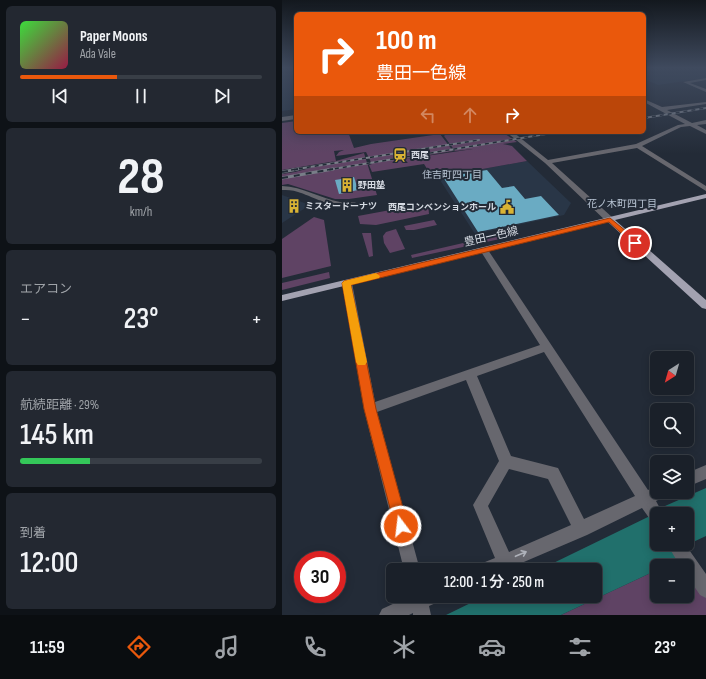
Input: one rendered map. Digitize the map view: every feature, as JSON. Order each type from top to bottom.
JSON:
[{"type":"main road","name":"豊田一色線","points":[[282,298],[706,196]]},
{"type":"main road","points":[[610,220],[706,306]]},
{"type":"street","points":[[646,101],[706,132]]},
{"type":"street","points":[[662,109],[706,103]]},
{"type":"street","points":[[282,119],[294,118]]},
{"type":"street","points":[[547,162],[638,146],[680,126],[706,122]]},
{"type":"street","points":[[512,134],[547,162],[610,220]]},
{"type":"street","points":[[638,146],[706,190]]},
{"type":"street","points":[[282,188],[291,189],[342,205],[357,205]]},
{"type":"street","points":[[484,250],[650,507]]},
{"type":"street","points":[[347,283],[370,409],[410,563]]},
{"type":"street","points":[[370,409],[546,347]]},
{"type":"street","points":[[470,374],[506,462]]},
{"type":"street","points":[[506,462],[553,473],[581,529]]},
{"type":"street","points":[[504,561],[480,505],[506,462]]},
{"type":"street","points":[[694,477],[706,472]]},
{"type":"street","points":[[500,563],[581,529],[650,496]]},
{"type":"street","points":[[680,551],[702,584]]},
{"type":"street","points":[[388,615],[420,603]]},
{"type":"shaded area","points":[[282,97],[294,97],[294,109],[282,111]]},
{"type":"shaded area","points":[[294,121],[294,134],[349,134],[354,148],[371,144],[440,134],[453,151],[399,160],[473,149],[455,151],[444,134],[505,134],[517,142],[503,144],[512,146],[527,161],[433,178],[424,164],[372,172],[369,165],[372,164],[366,152],[336,156],[339,152],[344,150],[334,151],[336,161],[282,170],[282,123]]},
{"type":"shaded area","points":[[364,153],[377,195],[349,199],[335,199],[288,184],[282,185],[282,174],[295,172]]},
{"type":"shaded area","points":[[527,161],[571,203],[564,215],[475,234],[438,177]]},
{"type":"shaded area","points":[[282,195],[310,205],[282,223]]},
{"type":"shaded area","points":[[428,203],[429,214],[376,225],[360,224],[358,216]]},
{"type":"shaded area","points":[[314,217],[324,220],[331,266],[282,278],[282,239]]},
{"type":"shaded area","points":[[434,220],[437,225],[414,230],[406,230],[404,226]]},
{"type":"shaded area","points":[[396,229],[405,249],[390,253],[384,243],[383,236],[386,232]]},
{"type":"shaded area","points":[[362,233],[371,233],[373,256],[369,257]]},
{"type":"shaded area","points":[[498,235],[500,239],[412,258],[411,255]]},
{"type":"shaded area","points":[[329,272],[330,278],[282,290],[282,283]]},
{"type":"shaded area","points":[[706,488],[706,536],[694,542],[694,507],[665,506],[681,499],[694,499],[694,493]]},
{"type":"shaded area","points":[[650,516],[650,551],[676,551],[682,558],[650,559],[650,573],[602,596],[602,563],[553,563]]},
{"type":"shaded area","points":[[650,573],[650,603],[694,603],[694,578],[706,597],[706,615],[561,615],[587,603],[602,603],[602,596]]},
{"type":"shaded area","points":[[471,603],[587,603],[561,615],[446,615]]},
{"type":"building","name":"西尾コンベンションホール","points":[[487,170],[502,188],[514,186],[525,199],[541,196],[559,215],[478,232],[443,177]]},
{"type":"building","name":"野田塾","points":[[354,177],[358,190],[339,194],[335,180]]},
{"type":"railway","points":[[646,118],[706,108]]},
{"type":"railway","points":[[332,169],[546,134]]},
{"type":"railway","points":[[291,170],[479,140]]},
{"type":"railway","points":[[282,172],[298,169]]},
{"type":"railway","points":[[282,178],[332,169]]},
{"type":"railway","points":[[327,170],[332,169]]},
{"type":"slow traffic","points":[[361,362],[347,283],[376,276]]},
{"type":"place","name":"西尾","points":[[400,155]]},
{"type":"place","name":"野田塾","points":[[347,185]]},
{"type":"place","name":"ミスタードーナツ","points":[[294,206]]},
{"type":"place","name":"西尾コンベンションホール","points":[[507,207]]},
{"type":"district","name":"住吉町四丁目","points":[[452,174]]},
{"type":"district","name":"花ノ木町四丁目","points":[[622,203]]},
{"type":"route","points":[[401,526],[370,409],[347,283],[610,220],[635,243]]}]
